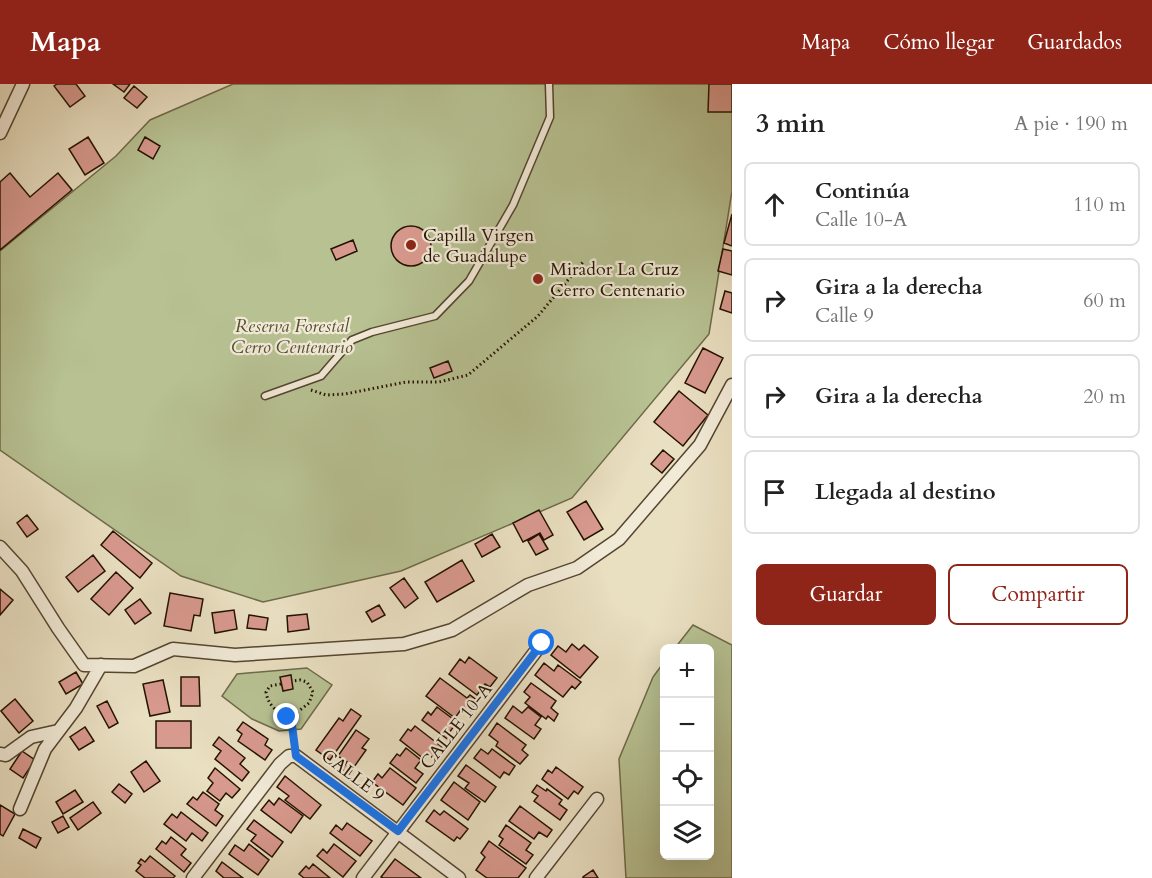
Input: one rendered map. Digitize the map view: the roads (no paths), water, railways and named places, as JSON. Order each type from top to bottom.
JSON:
[{"type":"street","points":[[0,133],[23,84]]},
{"type":"street","points":[[0,547],[22,572],[84,665],[134,666],[173,650],[235,655],[405,644],[452,630],[528,585],[577,568],[619,539],[700,445],[732,385]]},
{"type":"street","name":"CALLE 10-A","points":[[363,878],[542,643]]},
{"type":"street","points":[[20,809],[45,748],[76,708],[100,665]]},
{"type":"street","points":[[0,754],[6,755],[31,737],[58,731]]},
{"type":"street","name":"CALLE 9","points":[[193,878],[279,764],[289,756],[296,756],[459,878]]},
{"type":"street","points":[[536,878],[597,799]]},
{"type":"lane","points":[[265,396],[321,376],[352,340],[372,332],[435,316],[469,281],[513,206],[550,117],[549,84]]},
{"type":"place","name":"Capilla Virgen de Guadalupe","points":[[411,245]]},
{"type":"place","name":"Mirador La Cruz Cerro Centenario","points":[[538,279]]},
{"type":"park label","name":"Reserva Forestal Cerro Centenario","points":[[292,336]]}]
